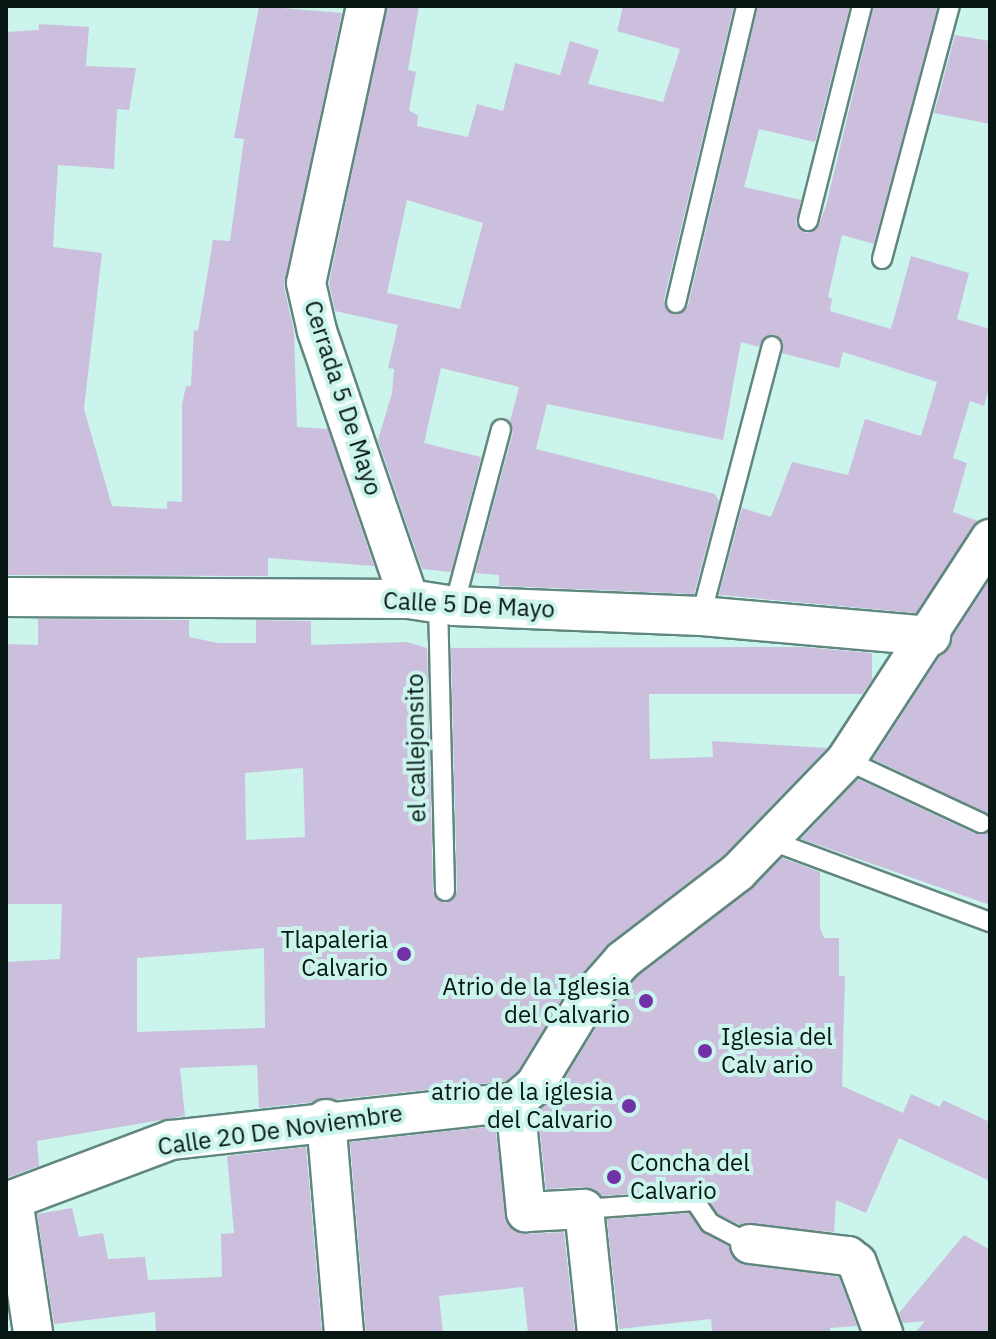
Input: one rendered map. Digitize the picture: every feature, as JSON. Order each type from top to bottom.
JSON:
[{"type":"street","name":"Cerrada 5 De Mayo","points":[[366,6],[306,283],[317,331],[434,603]]},
{"type":"street","points":[[597,1333],[584,1209],[526,1212],[515,1102],[535,1085],[585,1003],[623,960],[772,841],[846,760],[931,636],[990,539]]},
{"type":"street","name":"Calle 5 De Mayo","points":[[6,597],[434,603],[701,616],[931,636]]},
{"type":"street","name":"Calle 20 De Noviembre","points":[[9,1201],[171,1140],[326,1119],[515,1102]]},
{"type":"street","points":[[326,1119],[344,1333]]},
{"type":"street","points":[[9,1201],[33,1333]]},
{"type":"street","points":[[750,1244],[848,1256],[857,1263],[883,1333]]},
{"type":"lane","points":[[676,303],[746,6]]},
{"type":"lane","points":[[808,221],[862,6]]},
{"type":"lane","points":[[882,259],[950,6]]},
{"type":"lane","points":[[701,616],[772,346]]},
{"type":"lane","name":"el callejonsito","points":[[445,891],[434,603],[501,429]]},
{"type":"lane","points":[[846,760],[981,823]]},
{"type":"lane","points":[[772,841],[990,922]]},
{"type":"lane","points":[[584,1209],[695,1201],[710,1223],[750,1244]]},
{"type":"building","points":[[259,6],[342,13],[284,287],[294,331],[297,427],[328,429],[374,566],[268,558],[268,576],[6,575],[6,32],[39,30],[39,24],[89,27],[86,66],[136,68],[129,110],[117,109],[114,169],[58,165],[53,247],[102,253],[84,409],[112,506],[167,509],[167,501],[182,502],[182,404],[186,386],[191,386],[194,330],[198,331],[213,240],[230,241],[244,139],[234,138]]},
{"type":"building","points":[[387,6],[419,6],[408,70],[416,72],[409,110],[418,116],[417,126],[468,137],[477,104],[503,111],[515,63],[560,75],[570,41],[599,50],[588,84],[663,102],[680,49],[617,31],[623,6],[734,6],[664,300],[674,315],[688,306],[758,6],[850,6],[815,142],[759,129],[744,187],[801,200],[796,224],[806,233],[817,229],[826,206],[874,6],[938,6],[874,244],[842,235],[828,297],[832,299],[830,311],[891,329],[911,256],[969,273],[957,319],[990,329],[990,384],[984,406],[970,401],[953,458],[967,463],[953,512],[978,521],[916,613],[719,595],[742,508],[771,517],[792,462],[848,475],[865,419],[921,436],[937,382],[843,352],[839,368],[782,353],[783,342],[774,334],[764,337],[759,347],[741,342],[723,440],[547,404],[536,449],[715,494],[719,501],[694,594],[499,586],[499,575],[475,573],[513,432],[510,421],[519,387],[441,368],[424,443],[481,457],[451,572],[422,569],[378,440],[392,393],[394,369],[388,368],[398,325],[335,311],[329,283]],"holes":[[[407,200],[483,223],[460,309],[387,293]]]},
{"type":"building","points":[[955,35],[990,41],[990,124],[934,113]]},
{"type":"building","points":[[990,579],[990,815],[873,759]]},
{"type":"building","points":[[38,619],[189,620],[189,637],[218,643],[256,643],[256,620],[311,621],[311,645],[407,642],[427,648],[433,891],[445,903],[457,891],[451,648],[803,647],[872,653],[872,680],[862,694],[649,694],[650,759],[713,757],[712,741],[827,748],[723,856],[607,945],[568,989],[518,1071],[506,1081],[259,1108],[257,1065],[180,1068],[185,1116],[37,1141],[39,1166],[6,1178],[6,962],[60,959],[62,904],[6,904],[6,644],[38,645]],"holes":[[[303,768],[305,837],[246,840],[245,773]],[[264,948],[265,1028],[137,1032],[137,958]]]},
{"type":"building","points":[[858,779],[976,834],[990,830],[990,905],[801,839]]},
{"type":"building","name":"Iglesia del Calv ario","points":[[782,858],[820,872],[820,928],[824,938],[839,938],[839,976],[845,976],[842,1086],[903,1113],[911,1094],[940,1107],[943,1100],[990,1122],[990,1181],[899,1138],[866,1213],[836,1200],[834,1232],[740,1225],[718,1214],[695,1189],[601,1196],[584,1187],[546,1189],[538,1111],[554,1096],[603,1016],[638,976],[751,889]]},
{"type":"building","points":[[495,1126],[508,1224],[526,1234],[564,1232],[575,1333],[528,1333],[523,1287],[439,1296],[443,1333],[366,1333],[350,1142]]},
{"type":"building","points":[[306,1147],[322,1333],[156,1333],[155,1312],[54,1324],[37,1214],[72,1208],[79,1237],[103,1233],[108,1259],[145,1257],[148,1280],[222,1277],[221,1234],[234,1233],[227,1156]]},
{"type":"building","points":[[689,1213],[704,1233],[729,1246],[737,1262],[839,1277],[857,1326],[830,1328],[830,1333],[712,1333],[711,1319],[619,1329],[607,1219]]},
{"type":"building","points":[[964,1235],[990,1250],[990,1333],[915,1333],[925,1321],[903,1323],[899,1313]]},
{"type":"place","name":"Tlapaleria Calvario","points":[[404,954]]},
{"type":"place","name":"Atrio de la Iglesia del Calvario","points":[[646,1001]]},
{"type":"place","name":"Iglesia del Calv ario","points":[[705,1051]]},
{"type":"place","name":"atrio de la iglesia del Calvario","points":[[629,1106]]},
{"type":"place","name":"Concha del Calvario","points":[[614,1177]]}]
